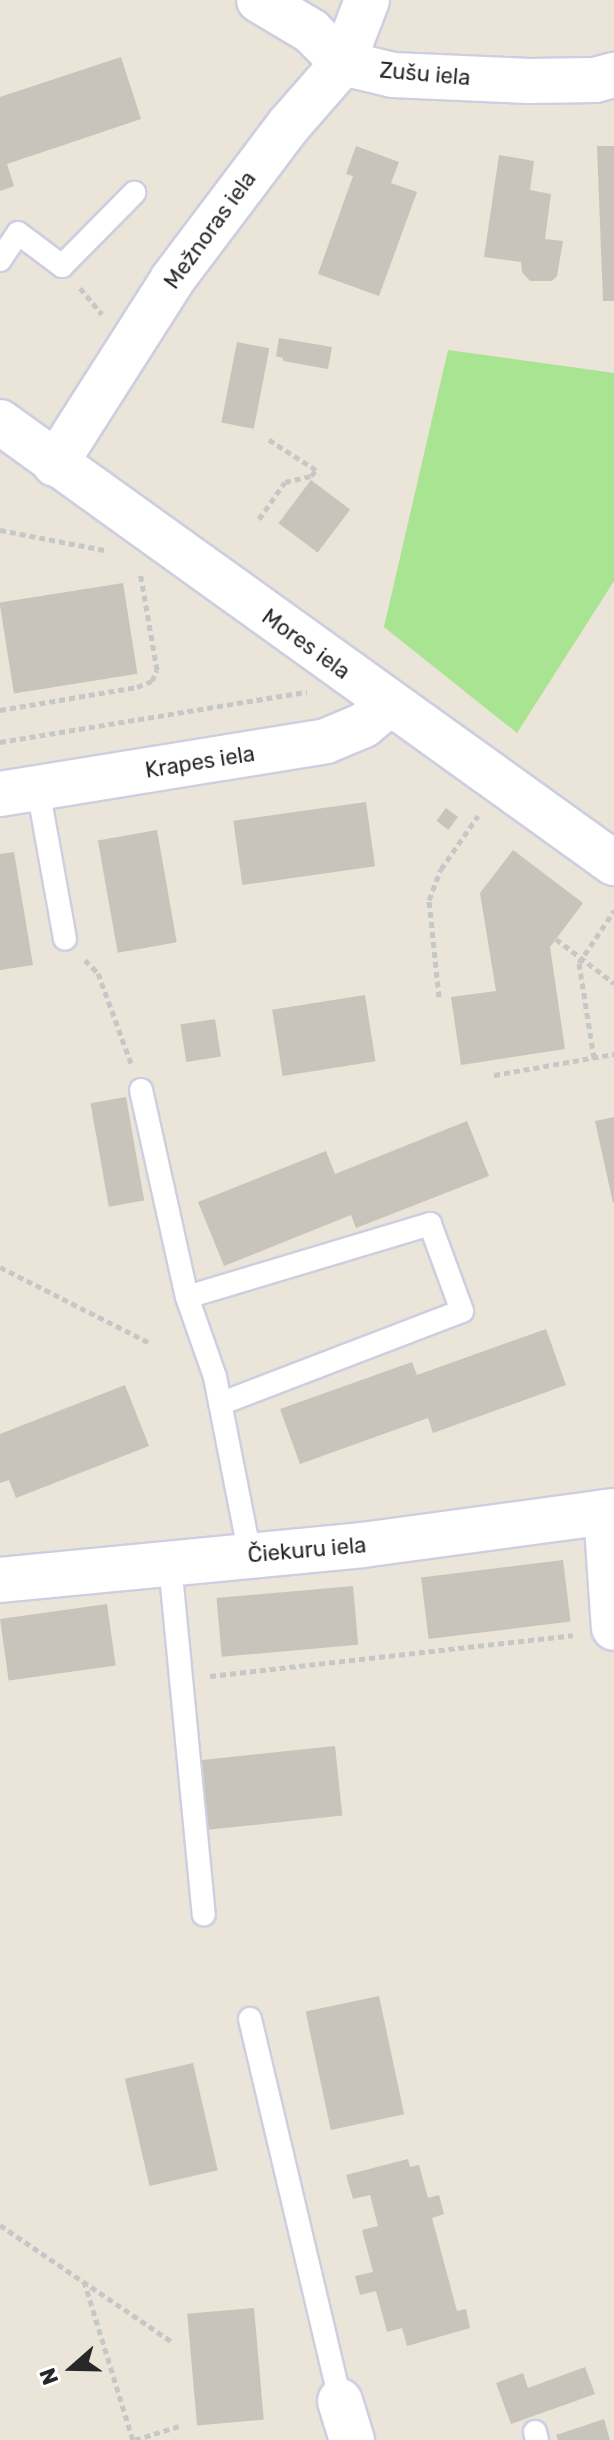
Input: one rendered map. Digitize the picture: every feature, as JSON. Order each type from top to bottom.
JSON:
[{"type":"street","points":[[259,0],[311,31],[343,63]]},
{"type":"street","name":"Mežnoras iela","points":[[55,464],[172,280],[288,126],[343,63],[367,0]]},
{"type":"street","name":"Zušu iela","points":[[343,63],[393,75],[529,81],[595,80],[614,75]]},
{"type":"street","name":"Mores iela","points":[[0,422],[614,863]]},
{"type":"street","name":"Krapes iela","points":[[19,791],[326,741],[364,725],[379,696]]},
{"type":"street","points":[[598,1631],[610,1511]]},
{"type":"street","name":"Čiekuru iela","points":[[0,1580],[362,1545],[610,1511]]},
{"type":"lane","points":[[0,260],[18,233],[62,266],[134,193]]},
{"type":"lane","points":[[19,791],[65,939]]},
{"type":"lane","points":[[141,1090],[187,1297],[215,1377],[250,1555]]},
{"type":"lane","points":[[187,1297],[430,1224],[462,1311],[220,1404]]},
{"type":"lane","points":[[170,1564],[204,1914]]},
{"type":"lane","points":[[250,2019],[346,2420]]},
{"type":"path","points":[[62,266],[129,347]]},
{"type":"path","points":[[259,519],[285,482],[311,476],[316,470],[268,439]]},
{"type":"path","points":[[0,530],[118,553]]},
{"type":"path","points":[[0,710],[137,687],[156,677],[136,561]]},
{"type":"path","points":[[0,742],[312,691],[379,696]]},
{"type":"path","points":[[439,997],[429,900],[441,869],[481,812],[491,818]]},
{"type":"path","points":[[594,1058],[579,963],[614,911]]},
{"type":"path","points":[[65,939],[98,973],[141,1090]]},
{"type":"path","points":[[556,939],[614,983]]},
{"type":"path","points":[[494,1075],[614,1054]]},
{"type":"path","points":[[0,1267],[148,1342]]},
{"type":"path","points":[[181,1679],[598,1631]]},
{"type":"path","points":[[0,2225],[172,2342]]},
{"type":"path","points":[[84,2281],[134,2440],[179,2426]]},
{"type":"green space","points":[[448,350],[614,373],[614,581],[517,733],[384,627]]},
{"type":"building","points":[[121,57],[141,119],[7,164],[14,186],[0,191],[0,97]]},
{"type":"building","points":[[356,146],[399,162],[391,183],[417,192],[379,296],[318,274],[353,176],[346,174]]},
{"type":"building","points":[[597,146],[614,146],[614,301],[603,301]]},
{"type":"building","points":[[499,155],[534,161],[530,190],[551,194],[545,239],[563,241],[557,276],[552,281],[530,281],[522,272],[521,262],[484,257]]},
{"type":"building","points":[[279,338],[332,347],[328,369],[283,361],[283,358],[276,356]]},
{"type":"building","points":[[237,342],[269,348],[254,429],[221,422]]},
{"type":"building","points":[[311,480],[350,509],[318,553],[279,523]]},
{"type":"building","points":[[123,583],[137,674],[14,693],[0,602]]},
{"type":"building","points":[[366,802],[375,866],[242,885],[233,821]]},
{"type":"building","points":[[446,808],[458,817],[448,830],[436,821]]},
{"type":"building","points":[[157,830],[177,942],[118,953],[98,840]]},
{"type":"building","points":[[513,850],[583,903],[550,947],[565,1049],[461,1065],[451,997],[496,991],[480,893]]},
{"type":"building","points":[[14,852],[33,965],[0,970],[0,854]]},
{"type":"building","points":[[365,995],[375,1061],[283,1076],[272,1010]]},
{"type":"building","points":[[215,1019],[221,1057],[186,1062],[180,1024]]},
{"type":"building","points":[[126,1097],[144,1200],[109,1207],[91,1103]]},
{"type":"building","points":[[614,1117],[614,1203],[613,1203],[595,1121]]},
{"type":"building","points":[[467,1121],[489,1176],[356,1228],[351,1215],[224,1266],[198,1202],[326,1151],[335,1174]]},
{"type":"building","points":[[546,1329],[566,1385],[433,1433],[428,1418],[300,1464],[280,1409],[412,1362],[417,1375]]},
{"type":"building","points":[[125,1385],[149,1446],[16,1498],[9,1480],[0,1483],[0,1434]]},
{"type":"building","points":[[563,1560],[571,1622],[429,1639],[421,1577]]},
{"type":"building","points":[[353,1586],[358,1645],[222,1657],[217,1598]]},
{"type":"building","points":[[107,1604],[116,1665],[9,1680],[0,1619]]},
{"type":"building","points":[[335,1746],[342,1816],[205,1830],[198,1760]]},
{"type":"building","points":[[379,1996],[404,2114],[331,2130],[306,2012]]},
{"type":"building","points":[[193,2063],[218,2170],[150,2186],[125,2079]]},
{"type":"building","points":[[408,2159],[410,2167],[419,2165],[428,2198],[439,2195],[444,2214],[432,2218],[457,2311],[466,2309],[470,2328],[407,2346],[402,2328],[387,2332],[376,2291],[360,2295],[355,2276],[373,2272],[362,2230],[378,2226],[370,2195],[353,2199],[346,2175]]},
{"type":"building","points":[[254,2308],[264,2420],[197,2425],[187,2314]]},
{"type":"building","points":[[585,2367],[595,2394],[511,2424],[496,2383],[523,2373],[528,2388]]},
{"type":"building","points":[[604,2419],[610,2440],[558,2440],[556,2435]]}]
